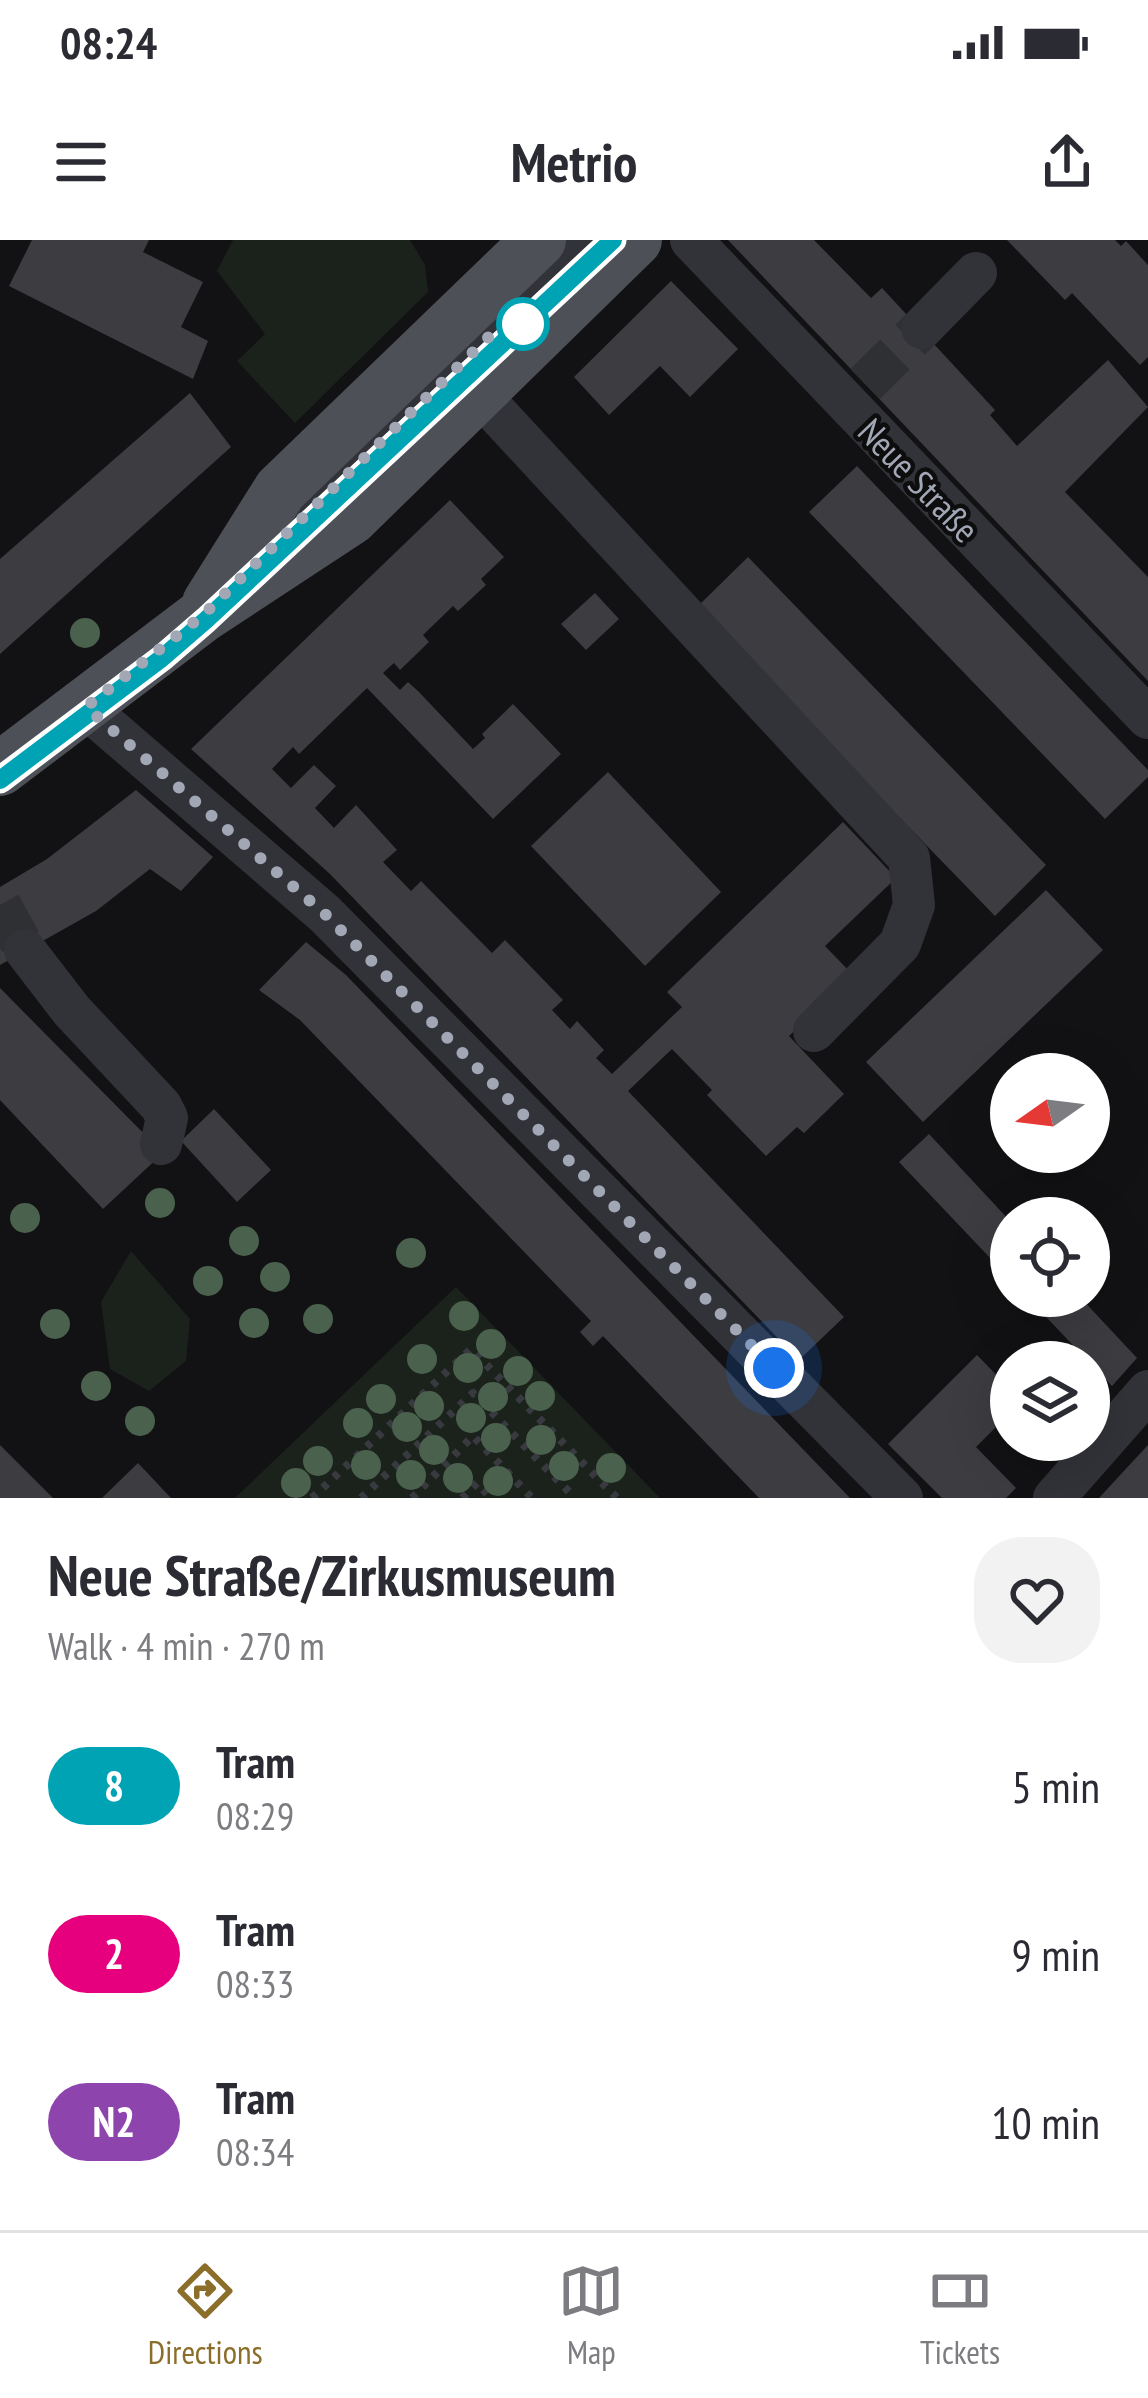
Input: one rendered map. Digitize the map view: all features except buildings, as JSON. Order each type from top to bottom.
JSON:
[{"type":"main road","points":[[202,616],[280,490],[539,240]]},
{"type":"main road","points":[[0,769],[202,616],[351,518],[635,240]]},
{"type":"street","points":[[202,616],[590,240]]},
{"type":"street","name":"Neue Straße","points":[[691,240],[855,394],[1148,718]]},
{"type":"street","points":[[922,328],[976,273]]},
{"type":"street","points":[[477,392],[909,858],[914,905],[900,944],[814,1031]]},
{"type":"street","points":[[86,707],[325,914],[902,1498]]},
{"type":"street","points":[[25,950],[72,1011],[161,1106],[167,1118],[160,1144]]},
{"type":"street","points":[[1054,1498],[1148,1391]]},
{"type":"path","points":[[312,1498],[471,1349],[617,1498]]},
{"type":"path","points":[[361,1498],[473,1393],[575,1498]]},
{"type":"path","points":[[412,1498],[473,1436],[532,1498]]},
{"type":"path","points":[[461,1498],[477,1483],[491,1498]]},
{"type":"shaded area","points":[[233,240],[410,240],[425,265],[428,292],[295,423],[237,361],[265,334],[217,271]]},
{"type":"shaded area","points":[[131,1251],[190,1319],[186,1361],[149,1391],[110,1369],[101,1302]]},
{"type":"shaded area","points":[[456,1287],[660,1498],[235,1498]]},
{"type":"tunnel","points":[[865,384],[922,328]]},
{"type":"tunnel","points":[[0,905],[25,950]]},
{"type":"tram line","points":[[0,780],[206,621],[613,240]]},
{"type":"tram line","name":"8","points":[[0,780],[206,620],[613,240]]},
{"type":"route","points":[[523,324],[507,319],[202,616],[86,707],[325,914],[774,1368]]}]
